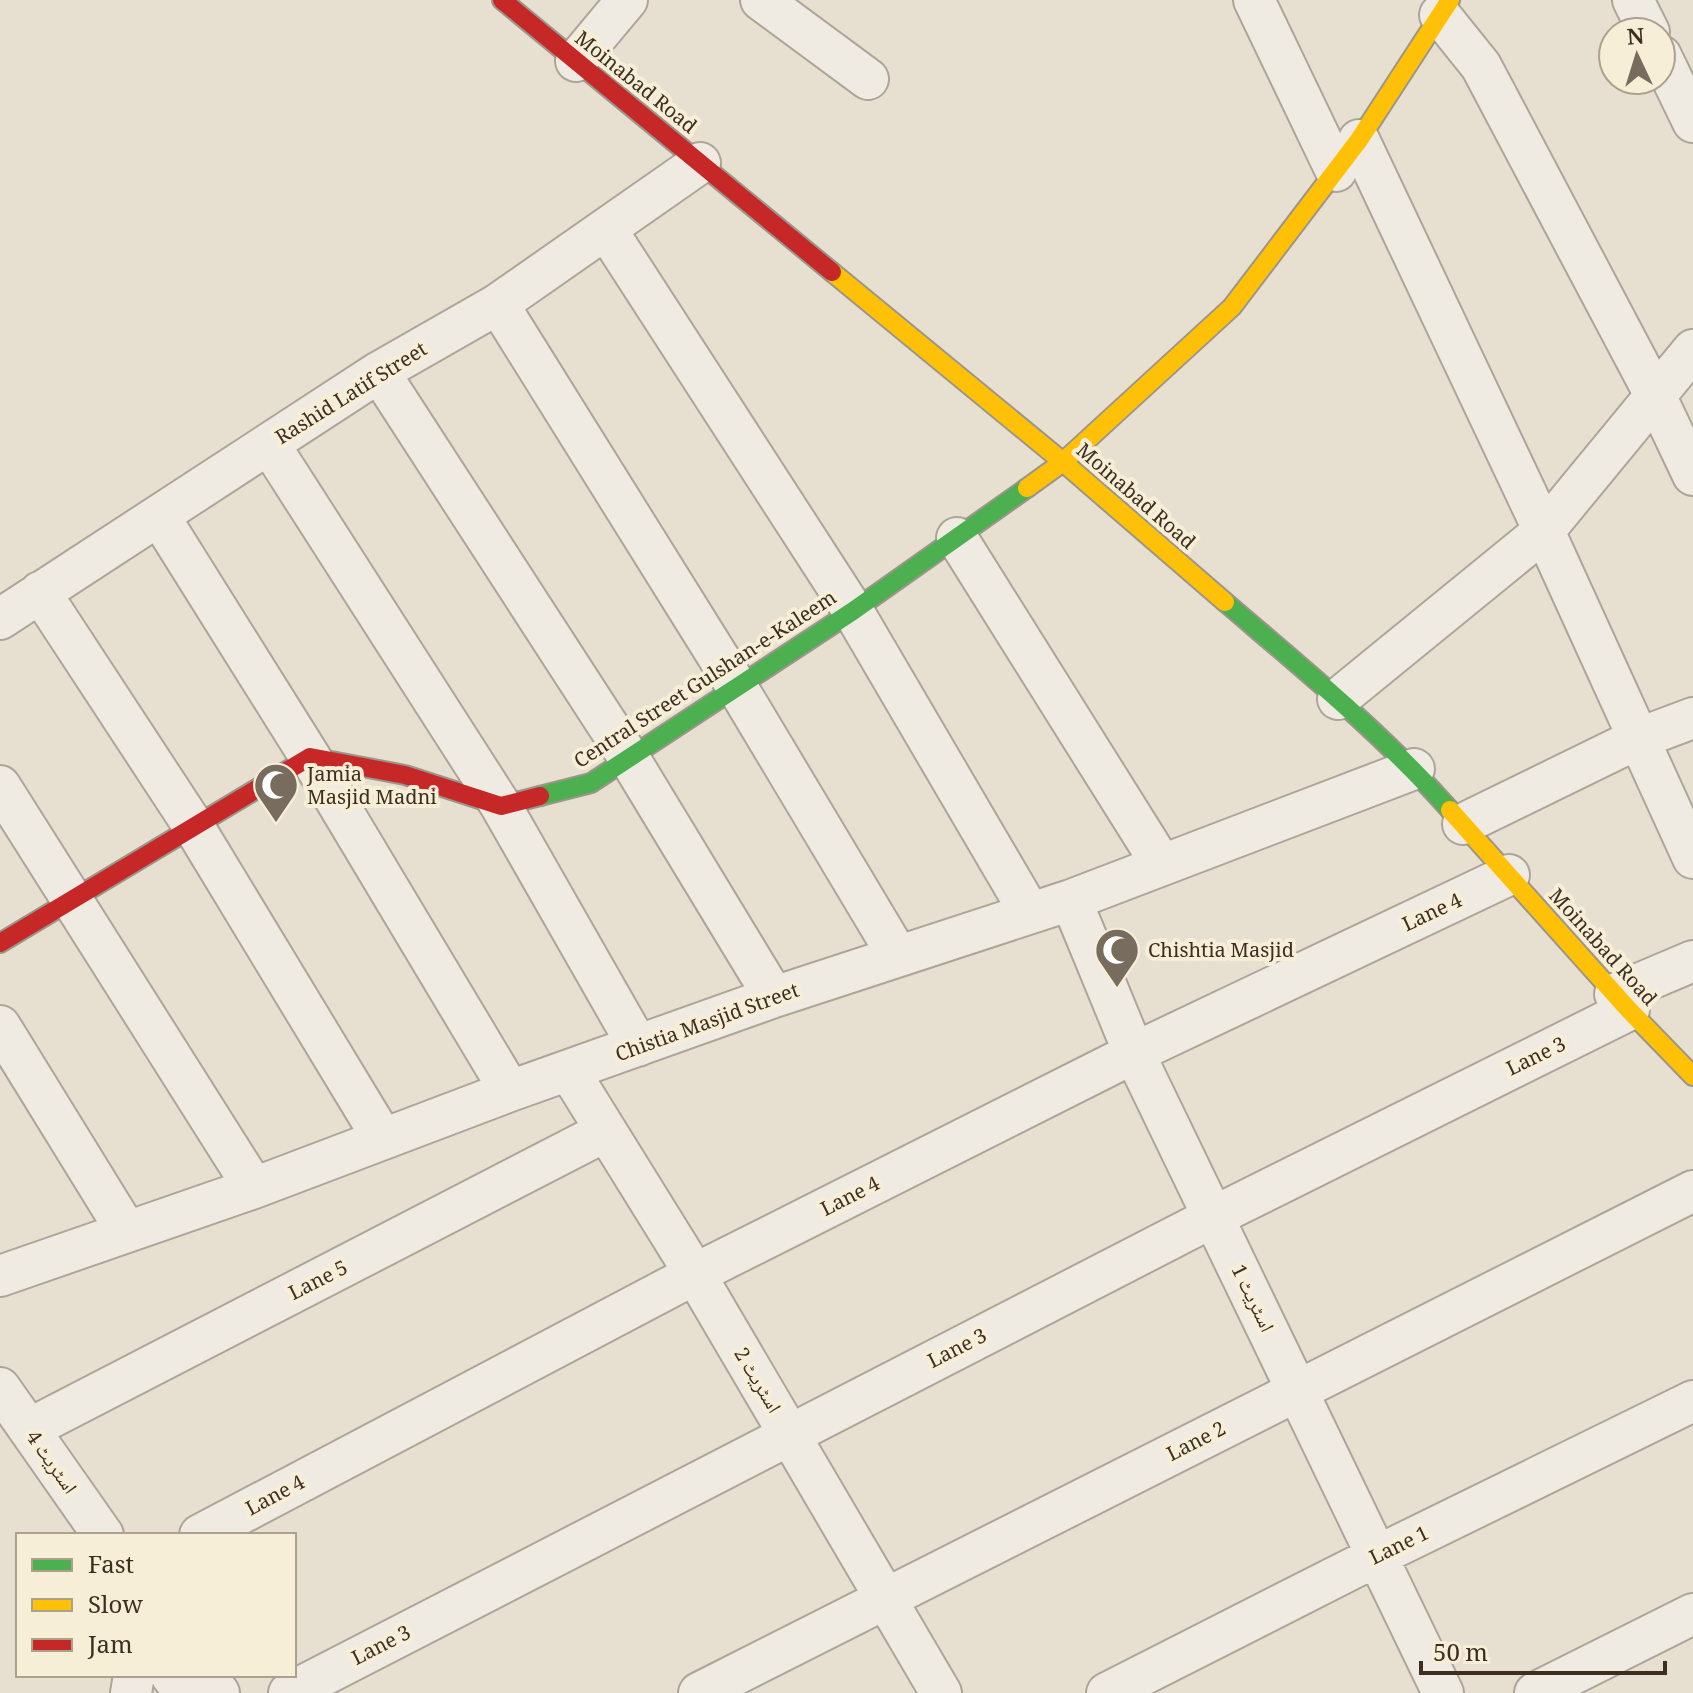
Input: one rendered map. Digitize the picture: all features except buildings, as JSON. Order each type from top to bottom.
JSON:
[{"type":"street","name":"Moinabad Road","points":[[502,0],[1063,462],[1338,699],[1414,769],[1622,1002],[1693,1076]]},
{"type":"street","points":[[576,61],[627,0]]},
{"type":"street","points":[[761,0],[868,79]]},
{"type":"street","points":[[1254,0],[1347,156],[1544,531],[1693,858]]},
{"type":"street","points":[[1445,8],[1481,66],[1656,397],[1693,475]]},
{"type":"street","name":"Central Street Gulshan-e-Kaleem","points":[[501,806],[591,783],[853,611],[1063,462],[1232,307],[1347,156],[1445,8]]},
{"type":"street","points":[[1677,89],[1693,122]]},
{"type":"street","name":"Rashid Latif Street","points":[[0,619],[379,372],[498,304],[700,163]]},
{"type":"street","points":[[606,229],[853,611],[1030,913]]},
{"type":"street","points":[[498,304],[737,687],[898,956]]},
{"type":"street","points":[[1338,699],[1544,531],[1693,350]]},
{"type":"street","points":[[379,372],[629,758],[774,997]]},
{"type":"street","points":[[269,444],[501,806],[638,1046]]},
{"type":"street","points":[[159,516],[310,757],[510,1091]]},
{"type":"street","points":[[957,538],[1162,865]]},
{"type":"street","points":[[40,592],[194,827],[383,1139]]},
{"type":"street","points":[[1463,824],[1637,739],[1693,718]]},
{"type":"street","points":[[0,943],[310,757],[405,775],[501,806]]},
{"type":"street","name":"Chistia Masjid Street","points":[[1,1274],[254,1188],[510,1091],[774,997],[1071,900],[1414,769]]},
{"type":"street","points":[[0,786],[254,1188]]},
{"type":"street","name":"Lane 4","points":[[204,1533],[695,1274],[1134,1053],[1509,875]]},
{"type":"street","name":"اسٹریٹ 1","points":[[1071,900],[1134,1053],[1443,1693]]},
{"type":"street","name":"Lane 3","points":[[289,1693],[1213,1217],[1622,1002],[1693,961]]},
{"type":"street","points":[[0,1026],[127,1232]]},
{"type":"street","name":"اسٹریٹ 2","points":[[569,1071],[695,1274],[941,1693]]},
{"type":"street","name":"Lane 5","points":[[14,1429],[606,1131]]},
{"type":"street","name":"Lane 2","points":[[699,1693],[1693,1191]]},
{"type":"street","name":"اسٹریٹ 4","points":[[0,1388],[14,1429],[101,1533]]},
{"type":"street","name":"Lane 1","points":[[1107,1693],[1693,1401]]},
{"type":"street","points":[[14,1429],[73,1533]]},
{"type":"street","points":[[1535,1693],[1693,1614]]},
{"type":"street","points":[[207,1677],[219,1693]]},
{"type":"traffic: fast","points":[[540,796],[591,783],[853,611],[1027,488]]},
{"type":"traffic: fast","points":[[1225,602],[1369,728],[1450,810]]},
{"type":"traffic: slow","points":[[1027,488],[1063,462],[1232,307],[1359,140],[1450,0]]},
{"type":"traffic: slow","points":[[832,272],[1063,462],[1225,602]]},
{"type":"traffic: slow","points":[[1450,810],[1629,1010],[1693,1076]]},
{"type":"traffic: jam","points":[[502,0],[832,272]]},
{"type":"traffic: jam","points":[[0,943],[310,757],[405,775],[501,806],[540,796]]},
{"type":"place","name":"Jamia Masjid Madni","points":[[276,824]]},
{"type":"place","name":"Chishtia Masjid","points":[[1117,989]]}]
